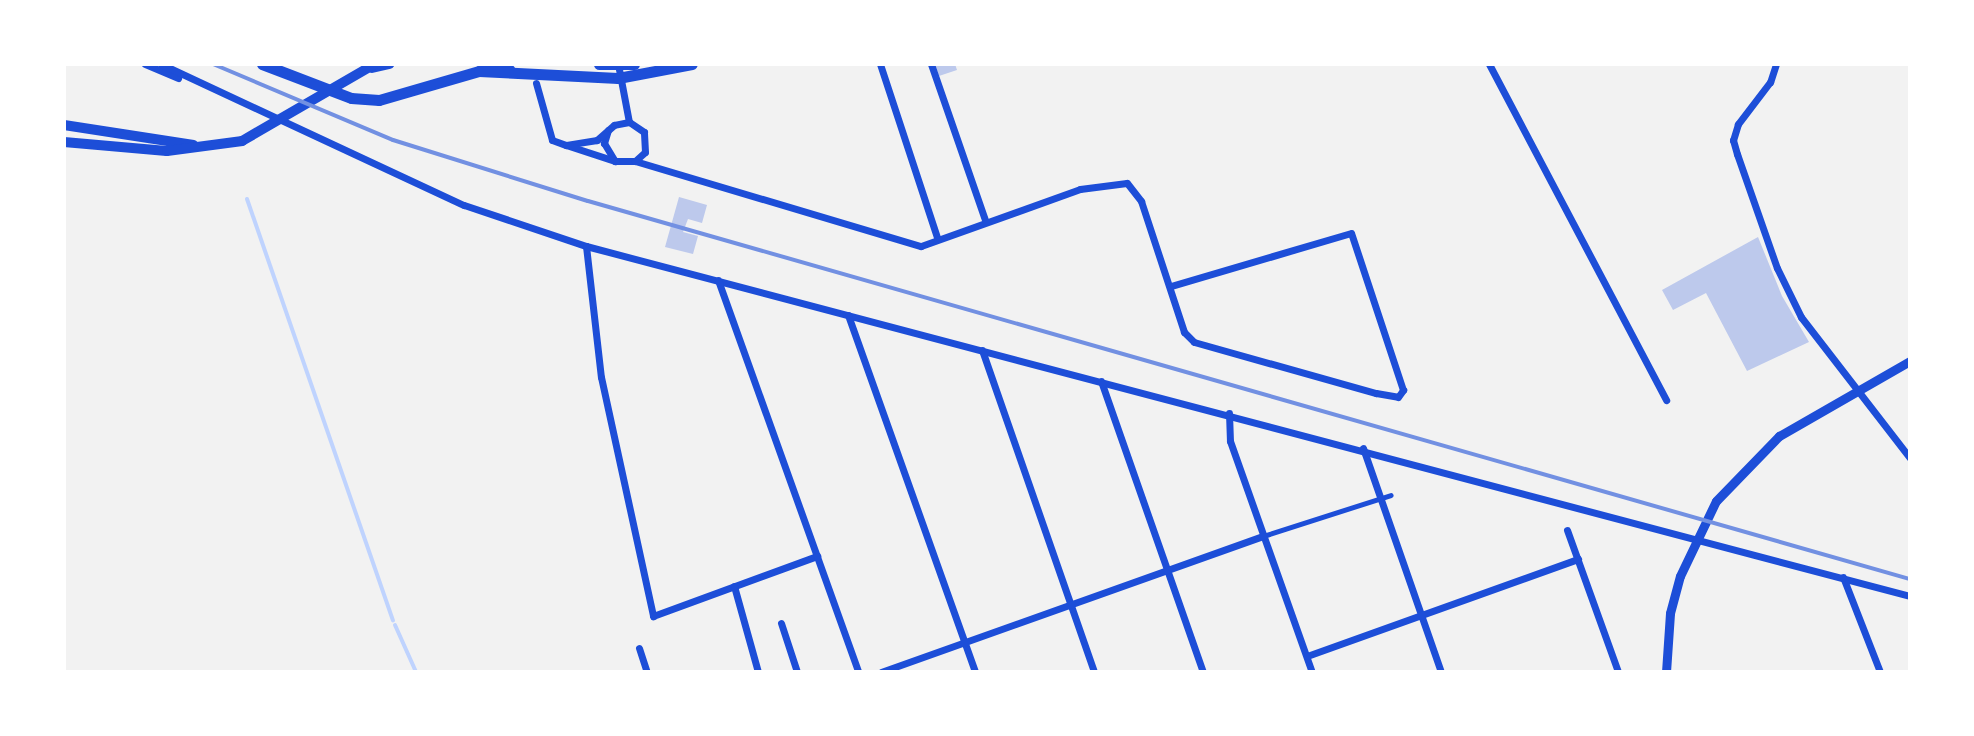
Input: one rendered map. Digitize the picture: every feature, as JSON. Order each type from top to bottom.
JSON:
[{"type":"main road","points":[[262,64],[351,98],[379,100],[459,74],[524,73],[618,78],[692,64]]},
{"type":"main road","points":[[64,142],[167,151],[210,147],[266,131],[375,64]]},
{"type":"main road","points":[[363,71],[390,64]]},
{"type":"main road","points":[[485,64],[524,73]]},
{"type":"main road","points":[[599,64],[634,64]]},
{"type":"main road","points":[[66,124],[210,147]]},
{"type":"street","points":[[145,64],[221,94]]},
{"type":"street","points":[[161,64],[464,205],[586,246],[1363,448],[1910,596]]},
{"type":"street","points":[[880,64],[937,237]]},
{"type":"street","points":[[931,64],[985,220]]},
{"type":"street","points":[[1489,64],[1666,400]]},
{"type":"street","points":[[1776,64],[1770,82],[1738,124],[1733,140],[1737,154],[1777,268],[1801,317],[1910,458]]},
{"type":"street","points":[[618,65],[618,78],[629,122],[647,138],[645,152],[635,161]]},
{"type":"street","points":[[536,83],[552,140],[615,161],[635,161],[921,246],[932,245],[937,237],[1080,189],[1127,183],[1141,201],[1184,332],[1194,342],[1376,393],[1398,397],[1403,390],[1351,233],[1171,286]]},
{"type":"street","points":[[566,145],[597,140],[608,130],[629,122]]},
{"type":"street","points":[[608,130],[604,143],[615,161]]},
{"type":"street","points":[[586,246],[604,391],[653,616],[817,556]]},
{"type":"street","points":[[718,280],[858,672]]},
{"type":"street","points":[[848,315],[975,672]]},
{"type":"street","points":[[982,350],[1094,672]]},
{"type":"street","points":[[1666,672],[1670,613],[1680,576],[1716,501],[1779,436],[1910,361]]},
{"type":"street","points":[[1101,381],[1203,672]]},
{"type":"street","points":[[1229,413],[1227,433],[1312,672]]},
{"type":"street","points":[[1363,448],[1441,672]]},
{"type":"street","points":[[881,672],[1262,536],[1391,495]]},
{"type":"street","points":[[1567,530],[1618,672]]},
{"type":"street","points":[[1307,656],[1578,559]]},
{"type":"street","points":[[1843,577],[1880,672]]},
{"type":"street","points":[[734,586],[758,672]]},
{"type":"street","points":[[781,623],[797,672]]},
{"type":"street","points":[[639,648],[647,672]]},
{"type":"building","points":[[935,64],[955,64],[957,70],[939,76]]},
{"type":"building","points":[[679,197],[707,205],[702,223],[688,219],[683,232],[698,236],[693,254],[665,247]]},
{"type":"building","points":[[1758,237],[1782,296],[1809,342],[1747,371],[1706,293],[1673,310],[1662,290]]},
{"type":"waterway","points":[[247,199],[393,620]]},
{"type":"waterway","points":[[395,625],[416,672]]},
{"type":"railway","points":[[213,64],[393,140],[588,201],[1910,579]]}]
